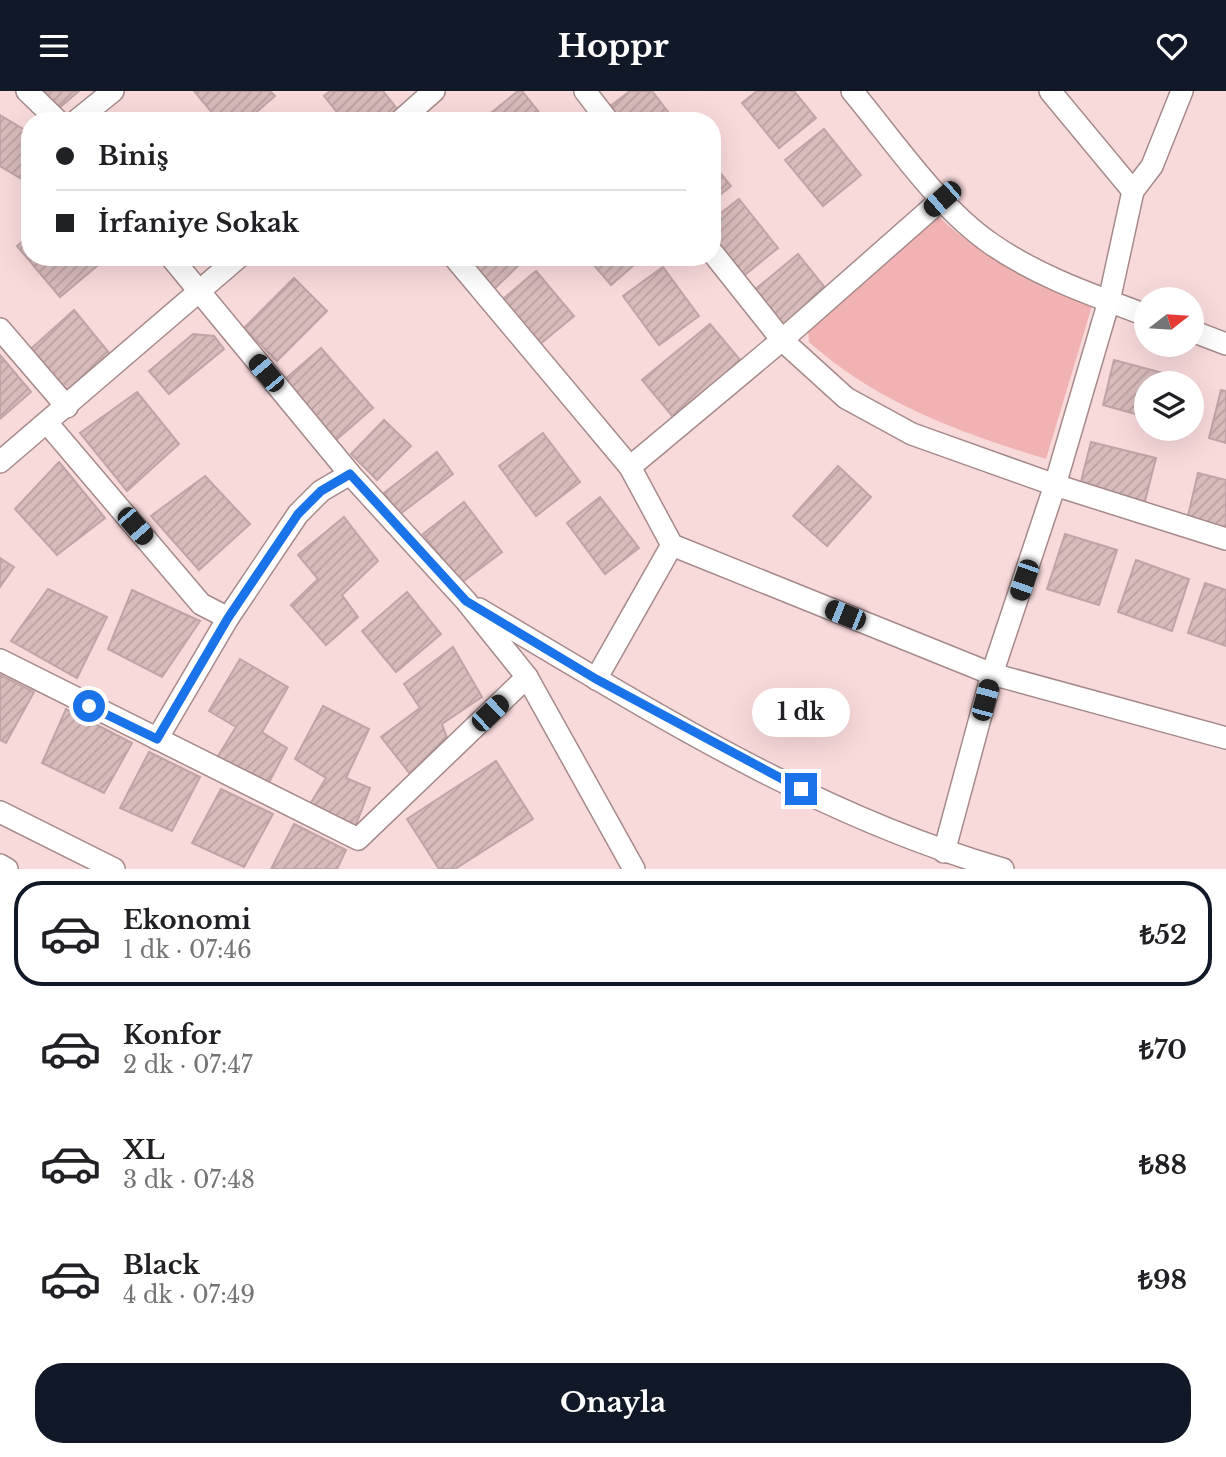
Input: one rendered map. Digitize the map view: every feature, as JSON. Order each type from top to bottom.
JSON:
[{"type":"street","points":[[27,91],[49,112]]},
{"type":"street","points":[[87,112],[113,91]]},
{"type":"street","points":[[410,112],[434,91]]},
{"type":"street","points":[[585,91],[601,112]]},
{"type":"street","points":[[852,91],[942,199],[988,241],[1030,268],[1134,310]]},
{"type":"street","points":[[1050,91],[1133,191]]},
{"type":"street","points":[[944,852],[992,674],[1055,485],[1109,301],[1133,191],[1152,166],[1182,91]]},
{"type":"street","points":[[629,467],[782,339],[942,199]]},
{"type":"street","points":[[721,263],[782,339],[846,398],[912,434],[1055,485],[1226,539]]},
{"type":"street","points":[[178,266],[350,474],[466,601],[527,677],[634,869]]},
{"type":"street","points":[[0,462],[48,424],[228,266]]},
{"type":"street","points":[[462,266],[629,467],[673,545],[992,674],[1226,738]]},
{"type":"street","points":[[0,329],[67,407]]},
{"type":"street","points":[[1204,336],[1226,344]]},
{"type":"street","points":[[48,424],[201,604],[228,618]]},
{"type":"street","points":[[157,739],[228,618],[298,514],[321,491],[350,474]]},
{"type":"street","points":[[596,679],[673,545]]},
{"type":"street","points":[[466,601],[596,679],[777,779],[944,852],[1003,869]]},
{"type":"street","points":[[0,660],[358,839],[527,677]]},
{"type":"street","points":[[0,812],[114,869]]},
{"type":"street","points":[[0,865],[7,869]]},
{"type":"shaded area","points":[[938,216],[991,257],[1092,306],[1046,459],[921,414],[863,383],[809,342],[808,328]]},
{"type":"building","points":[[44,91],[79,91],[59,108]]},
{"type":"building","points":[[194,91],[270,91],[275,96],[256,112],[212,112]]},
{"type":"building","points":[[330,91],[383,91],[398,110],[337,112],[324,96]]},
{"type":"building","points":[[518,91],[522,91],[539,112],[492,112]]},
{"type":"building","points":[[630,91],[652,91],[668,112],[605,112]]},
{"type":"building","points":[[757,91],[794,91],[816,118],[779,148],[742,103]]},
{"type":"building","points":[[0,115],[21,128],[21,179],[0,166]]},
{"type":"building","points":[[824,129],[861,175],[823,206],[785,160]]},
{"type":"building","points":[[721,174],[731,186],[721,194]]},
{"type":"building","points":[[739,199],[778,248],[741,278],[721,253],[721,213]]},
{"type":"building","points":[[798,254],[827,290],[781,328],[752,292]]},
{"type":"building","points":[[34,266],[97,266],[60,297]]},
{"type":"building","points":[[467,266],[518,266],[491,292]]},
{"type":"building","points":[[595,266],[633,266],[611,285]]},
{"type":"building","points":[[663,267],[699,316],[659,345],[623,296]]},
{"type":"building","points":[[536,271],[574,316],[534,349],[497,304]]},
{"type":"building","points":[[294,278],[327,311],[277,361],[244,328]]},
{"type":"building","points":[[74,310],[110,354],[61,397],[24,355]]},
{"type":"building","points":[[710,324],[742,362],[674,418],[642,380]]},
{"type":"building","points":[[193,334],[214,336],[224,349],[169,394],[149,371]]},
{"type":"building","points":[[321,348],[373,408],[336,440],[284,380]]},
{"type":"building","points":[[0,355],[31,392],[0,419]]},
{"type":"building","points":[[1114,360],[1155,371],[1134,371],[1134,414],[1103,405]]},
{"type":"building","points":[[1221,390],[1226,391],[1226,443],[1209,438]]},
{"type":"building","points":[[137,392],[179,444],[127,491],[80,433]]},
{"type":"building","points":[[384,420],[411,446],[377,480],[351,454]]},
{"type":"building","points":[[543,433],[580,482],[536,516],[499,466]]},
{"type":"building","points":[[1091,442],[1156,458],[1144,505],[1079,489]]},
{"type":"building","points":[[437,452],[453,474],[400,514],[384,493]]},
{"type":"building","points":[[59,462],[105,518],[57,555],[15,509]]},
{"type":"building","points":[[838,466],[871,497],[827,546],[793,516]]},
{"type":"building","points":[[1198,473],[1226,480],[1226,530],[1187,520]]},
{"type":"building","points":[[205,476],[250,524],[199,570],[151,516]]},
{"type":"building","points":[[600,497],[639,548],[605,574],[567,523]]},
{"type":"building","points":[[464,502],[502,552],[461,583],[423,534]]},
{"type":"building","points":[[344,517],[378,561],[342,595],[358,617],[326,645],[291,605],[318,579],[298,555]]},
{"type":"building","points":[[1065,534],[1117,550],[1099,605],[1047,589]]},
{"type":"building","points":[[0,558],[14,567],[0,587]]},
{"type":"building","points":[[1136,560],[1189,579],[1172,631],[1118,612]]},
{"type":"building","points":[[1205,583],[1226,590],[1226,646],[1188,633]]},
{"type":"building","points":[[48,589],[107,617],[77,678],[11,641]]},
{"type":"building","points":[[132,590],[200,621],[162,677],[108,649]]},
{"type":"building","points":[[407,592],[441,634],[396,672],[362,631]]},
{"type":"building","points":[[453,647],[482,697],[442,724],[449,743],[414,779],[381,737],[420,708],[404,684]]},
{"type":"building","points":[[240,659],[288,687],[262,732],[287,748],[266,788],[213,764],[236,727],[209,711]]},
{"type":"building","points":[[0,675],[34,692],[6,743],[0,740]]},
{"type":"building","points":[[323,706],[369,729],[346,778],[370,788],[353,832],[307,809],[326,778],[295,759]]},
{"type":"building","points":[[66,709],[132,743],[104,793],[42,763]]},
{"type":"building","points":[[149,752],[200,777],[172,831],[120,808]]},
{"type":"building","points":[[496,761],[533,819],[455,869],[439,869],[407,819]]},
{"type":"building","points":[[221,789],[273,814],[244,867],[192,843]]},
{"type":"building","points":[[294,824],[346,850],[337,869],[271,869]]},
{"type":"route","points":[[89,706],[157,739],[228,618],[298,514],[321,491],[350,474],[466,601],[596,679],[777,779],[801,789]]}]
